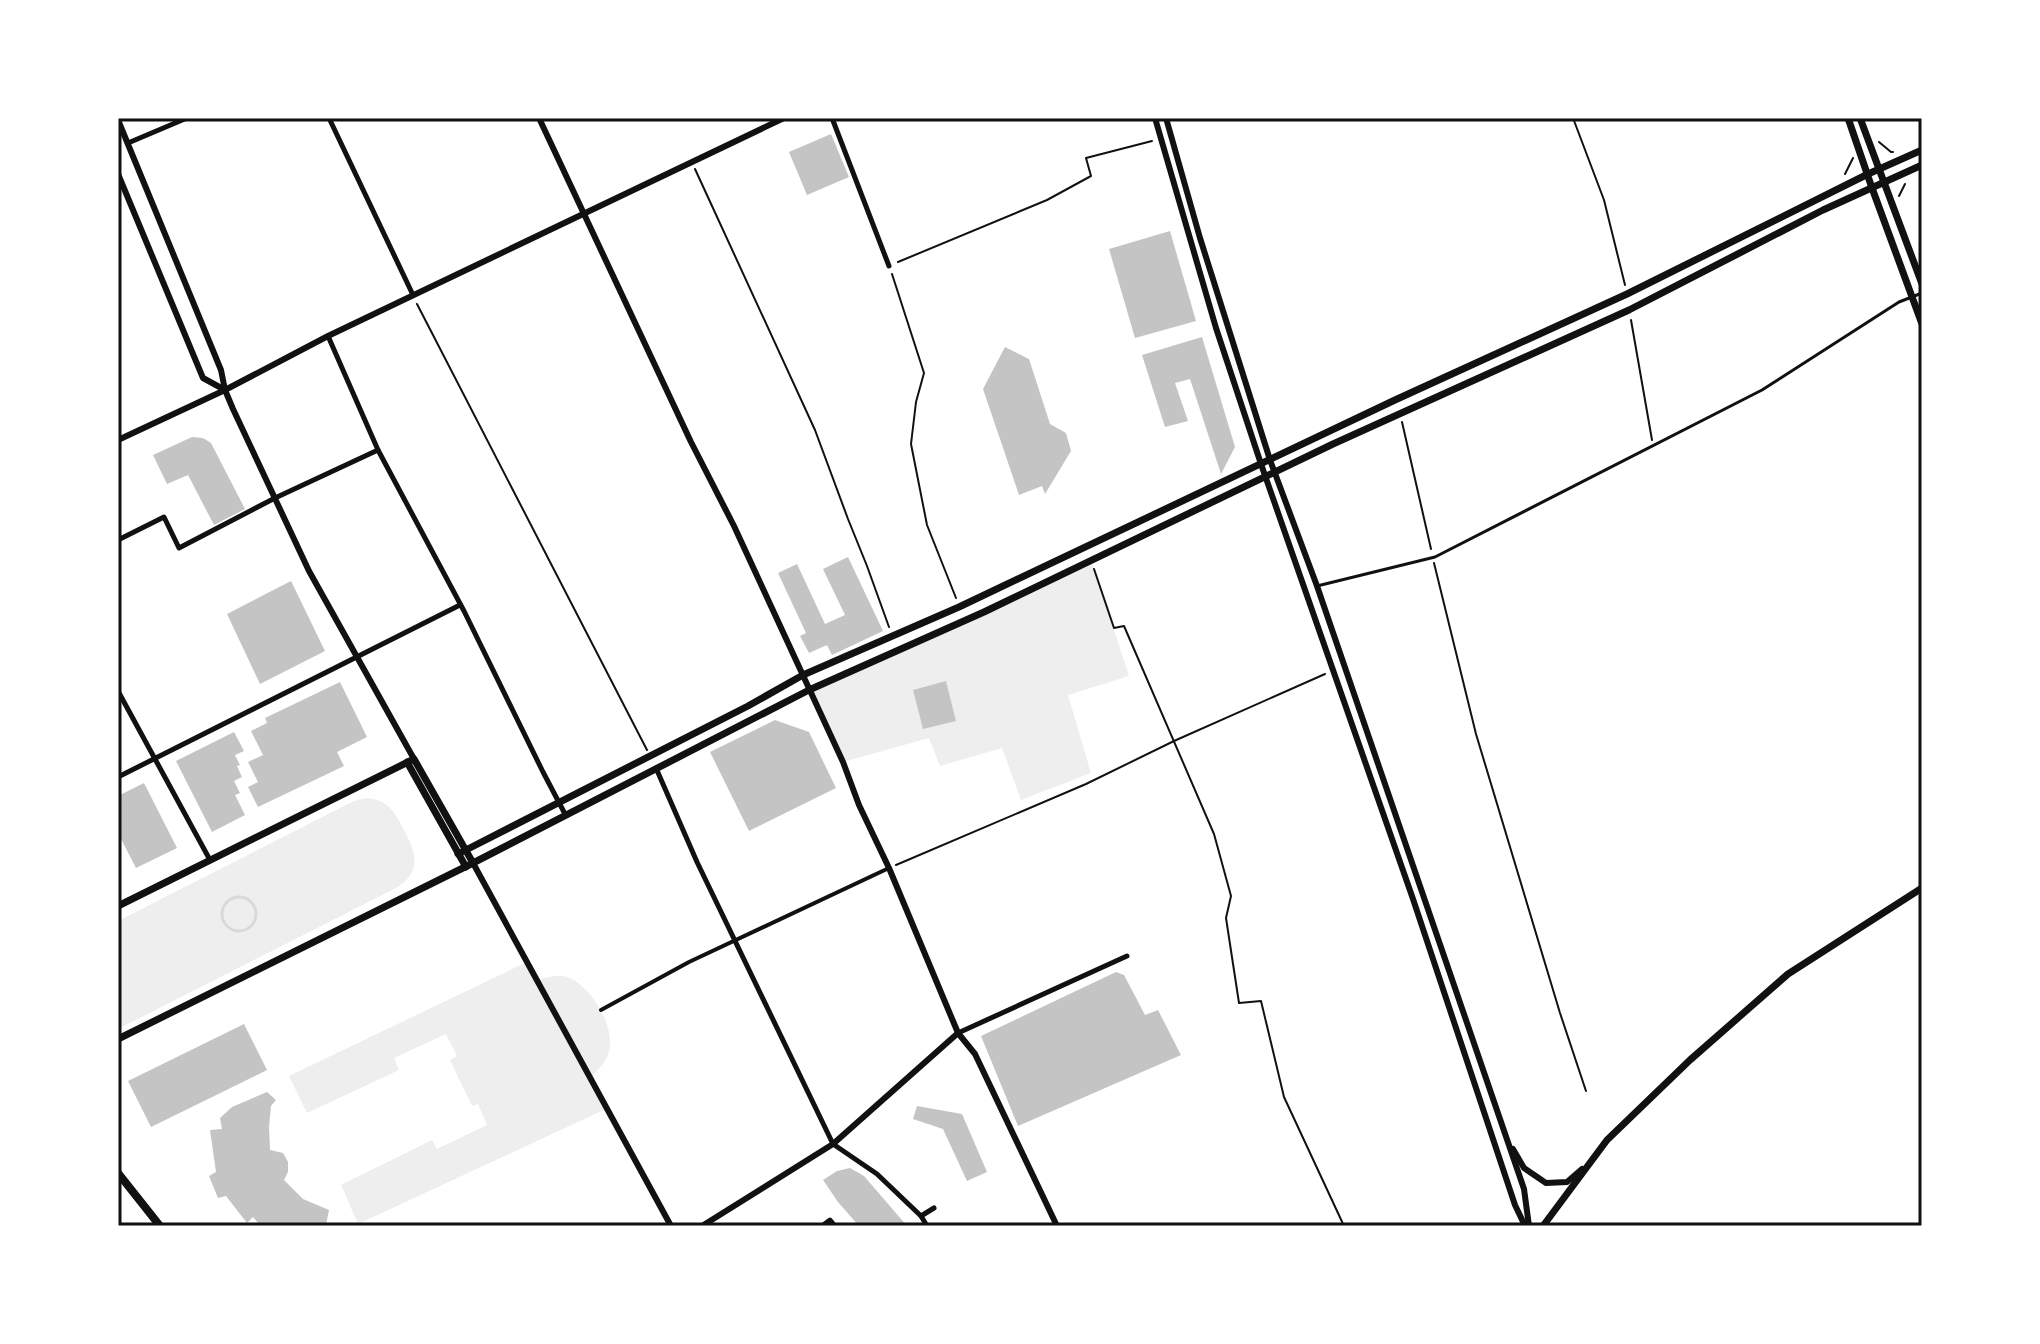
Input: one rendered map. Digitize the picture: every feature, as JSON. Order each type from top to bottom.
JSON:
[{"type":"main road","points":[[1848,118],[1922,324]]},
{"type":"main road","points":[[1860,118],[1922,284]]},
{"type":"main road","points":[[462,852],[803,675],[959,607],[1627,294],[1922,150]]},
{"type":"main road","points":[[118,1039],[470,865],[809,690],[984,612],[1400,413],[1629,310],[1823,210],[1922,165]]},
{"type":"main road","points":[[118,906],[410,760],[470,865]]},
{"type":"main road","points":[[1543,1226],[1607,1140],[1690,1060],[1788,974],[1922,888]]},
{"type":"main road","points":[[118,1173],[160,1226]]},
{"type":"street","points":[[128,143],[187,118]]},
{"type":"street","points":[[329,118],[413,295]]},
{"type":"street","points":[[539,118],[843,762],[958,1033],[975,1054],[1057,1226]]},
{"type":"street","points":[[118,440],[784,118]]},
{"type":"street","points":[[832,118],[889,266]]},
{"type":"street","points":[[1155,118],[1216,328],[1261,464],[1515,1205],[1527,1226]]},
{"type":"street","points":[[1166,118],[1270,460],[1317,586],[1524,1189],[1527,1226]]},
{"type":"street","points":[[118,120],[221,370],[225,390],[309,571],[406,745],[410,760]]},
{"type":"street","points":[[118,174],[203,378],[225,390]]},
{"type":"street","points":[[328,336],[378,450],[565,814]]},
{"type":"street","points":[[118,540],[164,517],[179,548],[275,498],[378,450]]},
{"type":"street","points":[[118,777],[460,605]]},
{"type":"street","points":[[118,691],[210,860]]},
{"type":"street","points":[[656,768],[697,862],[833,1144],[877,1174],[921,1216],[927,1226]]},
{"type":"street","points":[[1392,839],[1402,835]]},
{"type":"street","points":[[470,865],[482,880],[671,1226]]},
{"type":"street","points":[[601,1010],[689,962],[889,868]]},
{"type":"street","points":[[702,1226],[833,1144],[958,1033],[1127,956]]},
{"type":"street","points":[[1504,1133],[1524,1168],[1546,1183],[1567,1182],[1588,1165]]},
{"type":"street","points":[[921,1216],[934,1208]]},
{"type":"street","points":[[822,1226],[830,1220],[835,1226]]},
{"type":"lane","points":[[1317,586],[1433,558],[1762,390],[1899,302],[1922,293]]},
{"type":"path","points":[[1573,118],[1604,200],[1627,294]]},
{"type":"path","points":[[959,607],[927,525],[911,444],[916,402],[924,373],[889,266],[1047,200],[1091,176],[1086,158],[1161,139]]},
{"type":"path","points":[[1879,143],[1891,152],[1903,151]]},
{"type":"path","points":[[1847,173],[1853,158]]},
{"type":"path","points":[[692,162],[815,430],[892,637]]},
{"type":"path","points":[[1896,205],[1908,180]]},
{"type":"path","points":[[413,295],[650,756]]},
{"type":"path","points":[[1629,310],[1653,445]]},
{"type":"path","points":[[1400,413],[1476,734],[1586,1091]]},
{"type":"path","points":[[1091,560],[1114,628],[1124,626],[1214,834],[1231,896],[1226,918],[1239,1003],[1261,1001],[1284,1097],[1344,1226]]},
{"type":"path","points":[[889,868],[1086,784],[1174,741],[1333,671]]},
{"type":"shaded area","points":[[1091,560],[1129,676],[1068,695],[1091,773],[1021,800],[1002,748],[940,766],[929,738],[843,762],[809,690]]},
{"type":"shaded area","points":[[367,798],[380,801],[390,808],[408,838],[414,854],[414,868],[406,881],[118,1029],[118,921],[354,801]]},
{"type":"shaded area","points":[[527,962],[537,980],[563,976],[573,980],[591,995],[598,1006],[608,1030],[609,1052],[604,1063],[590,1078],[606,1109],[358,1224],[341,1185],[432,1140],[437,1149],[487,1125],[478,1104],[472,1106],[450,1060],[457,1056],[446,1034],[394,1058],[399,1070],[307,1113],[289,1076]]},
{"type":"building","points":[[831,134],[849,177],[807,195],[789,152]]},
{"type":"building","points":[[1170,231],[1196,321],[1135,338],[1109,249]]},
{"type":"building","points":[[1202,337],[1235,447],[1221,474],[1190,379],[1175,383],[1188,421],[1165,427],[1142,355]]},
{"type":"building","points":[[1005,347],[1029,359],[1050,424],[1066,433],[1071,451],[1045,494],[1042,486],[1019,495],[983,389]]},
{"type":"building","points":[[192,437],[211,443],[245,509],[214,525],[188,475],[167,484],[153,455]]},
{"type":"building","points":[[848,557],[883,631],[832,655],[827,645],[809,653],[800,636],[806,633],[778,573],[797,564],[825,624],[845,615],[823,569]]},
{"type":"building","points":[[291,581],[325,651],[260,684],[227,614]]},
{"type":"building","points":[[946,681],[956,721],[923,729],[913,690]]},
{"type":"building","points":[[340,682],[367,737],[337,752],[344,766],[258,807],[248,787],[258,782],[248,762],[263,755],[251,731],[267,723],[265,718]]},
{"type":"building","points":[[775,720],[809,732],[836,788],[749,831],[710,752]]},
{"type":"building","points":[[234,732],[244,751],[235,755],[242,777],[234,781],[240,793],[235,795],[245,815],[212,832],[176,761]]},
{"type":"building","points":[[144,783],[177,848],[136,868],[118,833],[118,796]]},
{"type":"building","points":[[1116,972],[1124,975],[1145,1015],[1158,1010],[1181,1055],[1018,1126],[981,1036]]},
{"type":"building","points":[[244,1024],[267,1070],[151,1127],[128,1081]]},
{"type":"building","points":[[267,1092],[276,1100],[271,1106],[270,1150],[283,1153],[288,1162],[284,1180],[303,1199],[329,1210],[326,1225],[261,1226],[253,1217],[247,1223],[226,1196],[218,1198],[209,1176],[216,1172],[210,1130],[222,1129],[220,1118],[232,1107]]},
{"type":"building","points":[[917,1106],[962,1114],[987,1172],[967,1181],[943,1129],[913,1119]]},
{"type":"building","points":[[850,1168],[864,1176],[907,1226],[859,1226],[823,1180],[837,1171]]},
{"type":"waterway","points":[[239,897],[251,902],[256,914],[251,926],[239,931],[227,926],[222,914],[227,902],[239,897]]}]
